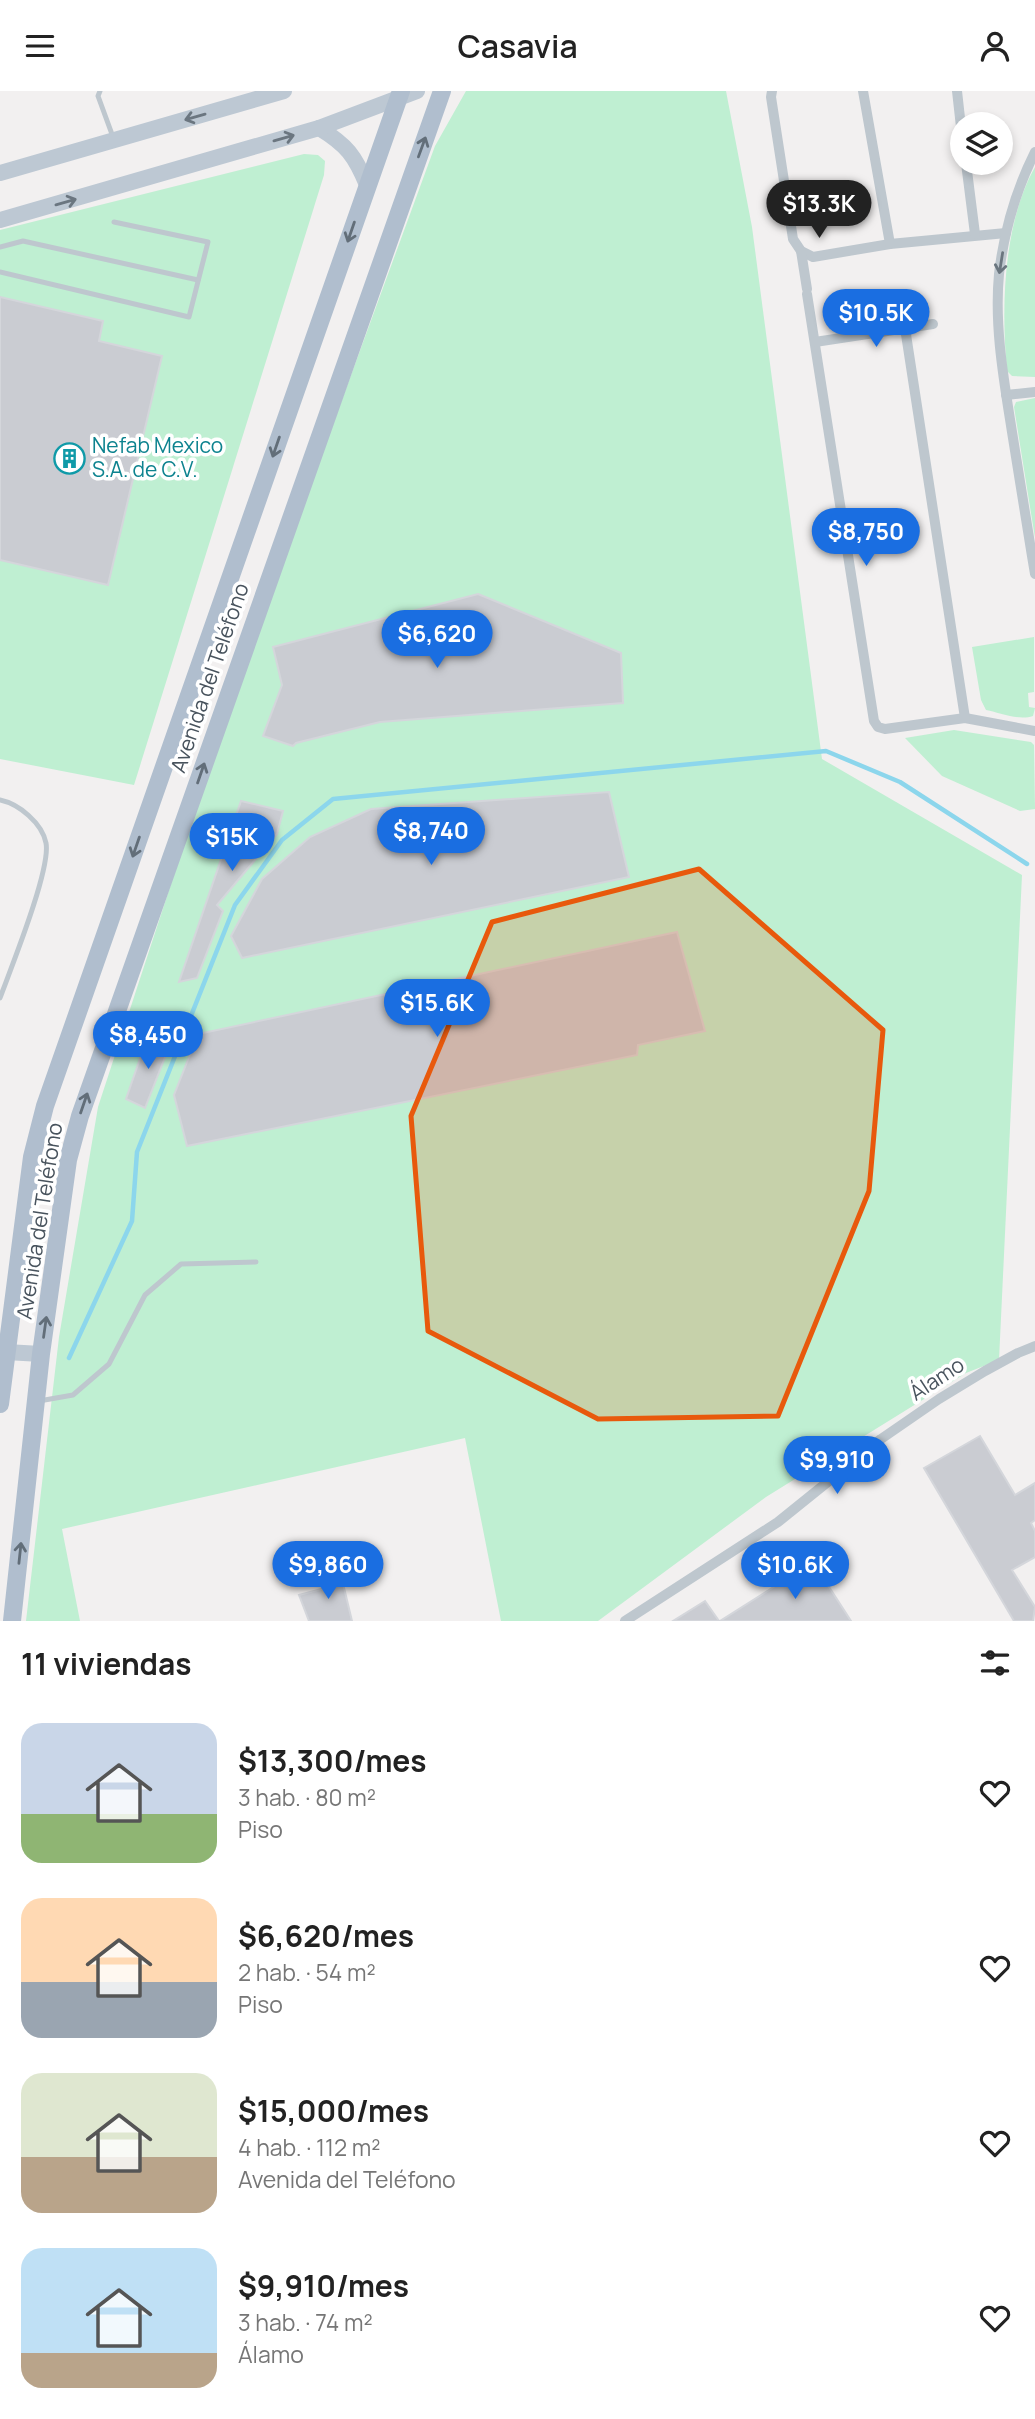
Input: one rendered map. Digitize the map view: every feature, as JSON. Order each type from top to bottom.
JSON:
[{"type":"main road","points":[[0,173],[284,91]]},
{"type":"main road","points":[[0,220],[319,128],[400,95],[417,91]]},
{"type":"main road","name":"Avenida del Teléfono","points":[[12,1621],[41,1354],[68,1160],[80,1116],[442,91]]},
{"type":"main road","name":"Avenida del Teléfono","points":[[0,1404],[32,1157],[45,1106],[400,95]]},
{"type":"main road","points":[[319,128],[345,145],[359,165],[367,185]]},
{"type":"main road","points":[[6,1352],[41,1354]]},
{"type":"street","points":[[772,91],[793,239],[801,251],[874,721],[878,727],[885,729],[965,718],[1035,731]]},
{"type":"street","points":[[863,91],[890,244]]},
{"type":"street","points":[[957,91],[959,112]]},
{"type":"street","points":[[1035,152],[1018,191],[1006,233],[999,275],[998,321],[1006,395],[1035,574]]},
{"type":"street","points":[[968,175],[975,234]]},
{"type":"street","points":[[801,251],[813,257],[890,244],[1006,233]]},
{"type":"street","points":[[815,342],[933,324]]},
{"type":"street","points":[[905,328],[965,718]]},
{"type":"street","points":[[1006,395],[1035,392]]},
{"type":"street","name":"Álamo","points":[[625,1621],[778,1522],[881,1439],[939,1399],[985,1371],[1035,1346]]},
{"type":"lane","points":[[100,91],[98,96],[114,140]]},
{"type":"lane","points":[[0,272],[189,317],[208,242],[114,222]]},
{"type":"lane","points":[[0,247],[23,241],[198,280]]},
{"type":"lane","points":[[0,800],[22,810],[37,824],[46,842],[45,866],[0,998]]},
{"type":"lane","points":[[36,1401],[73,1395],[109,1364],[145,1295],[181,1264],[256,1262]]},
{"type":"highlighted area","points":[[699,869],[883,1030],[869,1191],[778,1416],[598,1419],[428,1331],[411,1116],[492,922]]},
{"type":"green space","points":[[466,91],[726,91],[752,227],[822,759],[1022,875],[999,1360],[966,1373],[766,1497],[598,1621],[501,1621],[465,1438],[62,1529],[80,1621],[26,1621],[59,1337],[98,1107],[208,771],[332,427],[435,146]]},
{"type":"green space","points":[[304,154],[318,155],[325,161],[324,175],[134,785],[0,759],[0,230]]},
{"type":"green space","points":[[1035,167],[1035,377],[1012,376],[1007,371],[1005,346],[1007,266],[1016,214]]},
{"type":"green space","points":[[1035,398],[1035,538],[1014,407],[1016,402]]},
{"type":"green space","points":[[1034,637],[1034,692],[1028,693],[1029,707],[1035,708],[1033,716],[1016,717],[986,710],[981,700],[972,647]]},
{"type":"green space","points":[[954,730],[1031,742],[1034,745],[1035,809],[1020,811],[942,776],[905,738]]},
{"type":"building","name":"Nefab Mexico S.A. de C.V.","points":[[0,297],[103,321],[99,341],[162,356],[108,585],[0,560]]},
{"type":"building","points":[[478,594],[621,653],[623,703],[380,722],[293,746],[263,736],[282,685],[273,647]]},
{"type":"building","points":[[609,792],[629,877],[242,958],[231,936],[262,879],[310,837],[371,809]]},
{"type":"building","points":[[241,801],[283,811],[277,834],[217,905],[223,911],[197,978],[179,982]]},
{"type":"building","points":[[677,932],[705,1031],[638,1045],[637,1055],[187,1146],[174,1095],[198,1034]]},
{"type":"building","points":[[173,1037],[145,1108],[126,1099],[145,1044]]},
{"type":"building","points":[[980,1436],[1015,1495],[1035,1483],[1035,1520],[1031,1523],[1035,1531],[1035,1557],[1012,1570],[1035,1607],[1033,1621],[1014,1621],[924,1468]]},
{"type":"building","points":[[813,1562],[851,1621],[720,1621]]},
{"type":"building","points":[[327,1571],[340,1571],[352,1621],[309,1621],[299,1595],[329,1587]]},
{"type":"building","points":[[705,1601],[719,1621],[673,1621]]},
{"type":"waterway","points":[[69,1358],[132,1221],[137,1152],[235,905],[282,840],[333,799],[826,751],[900,782],[1027,864]]},
{"type":"place","name":"Nefab Mexico S.A. de C.V.","points":[[69,458]]}]
